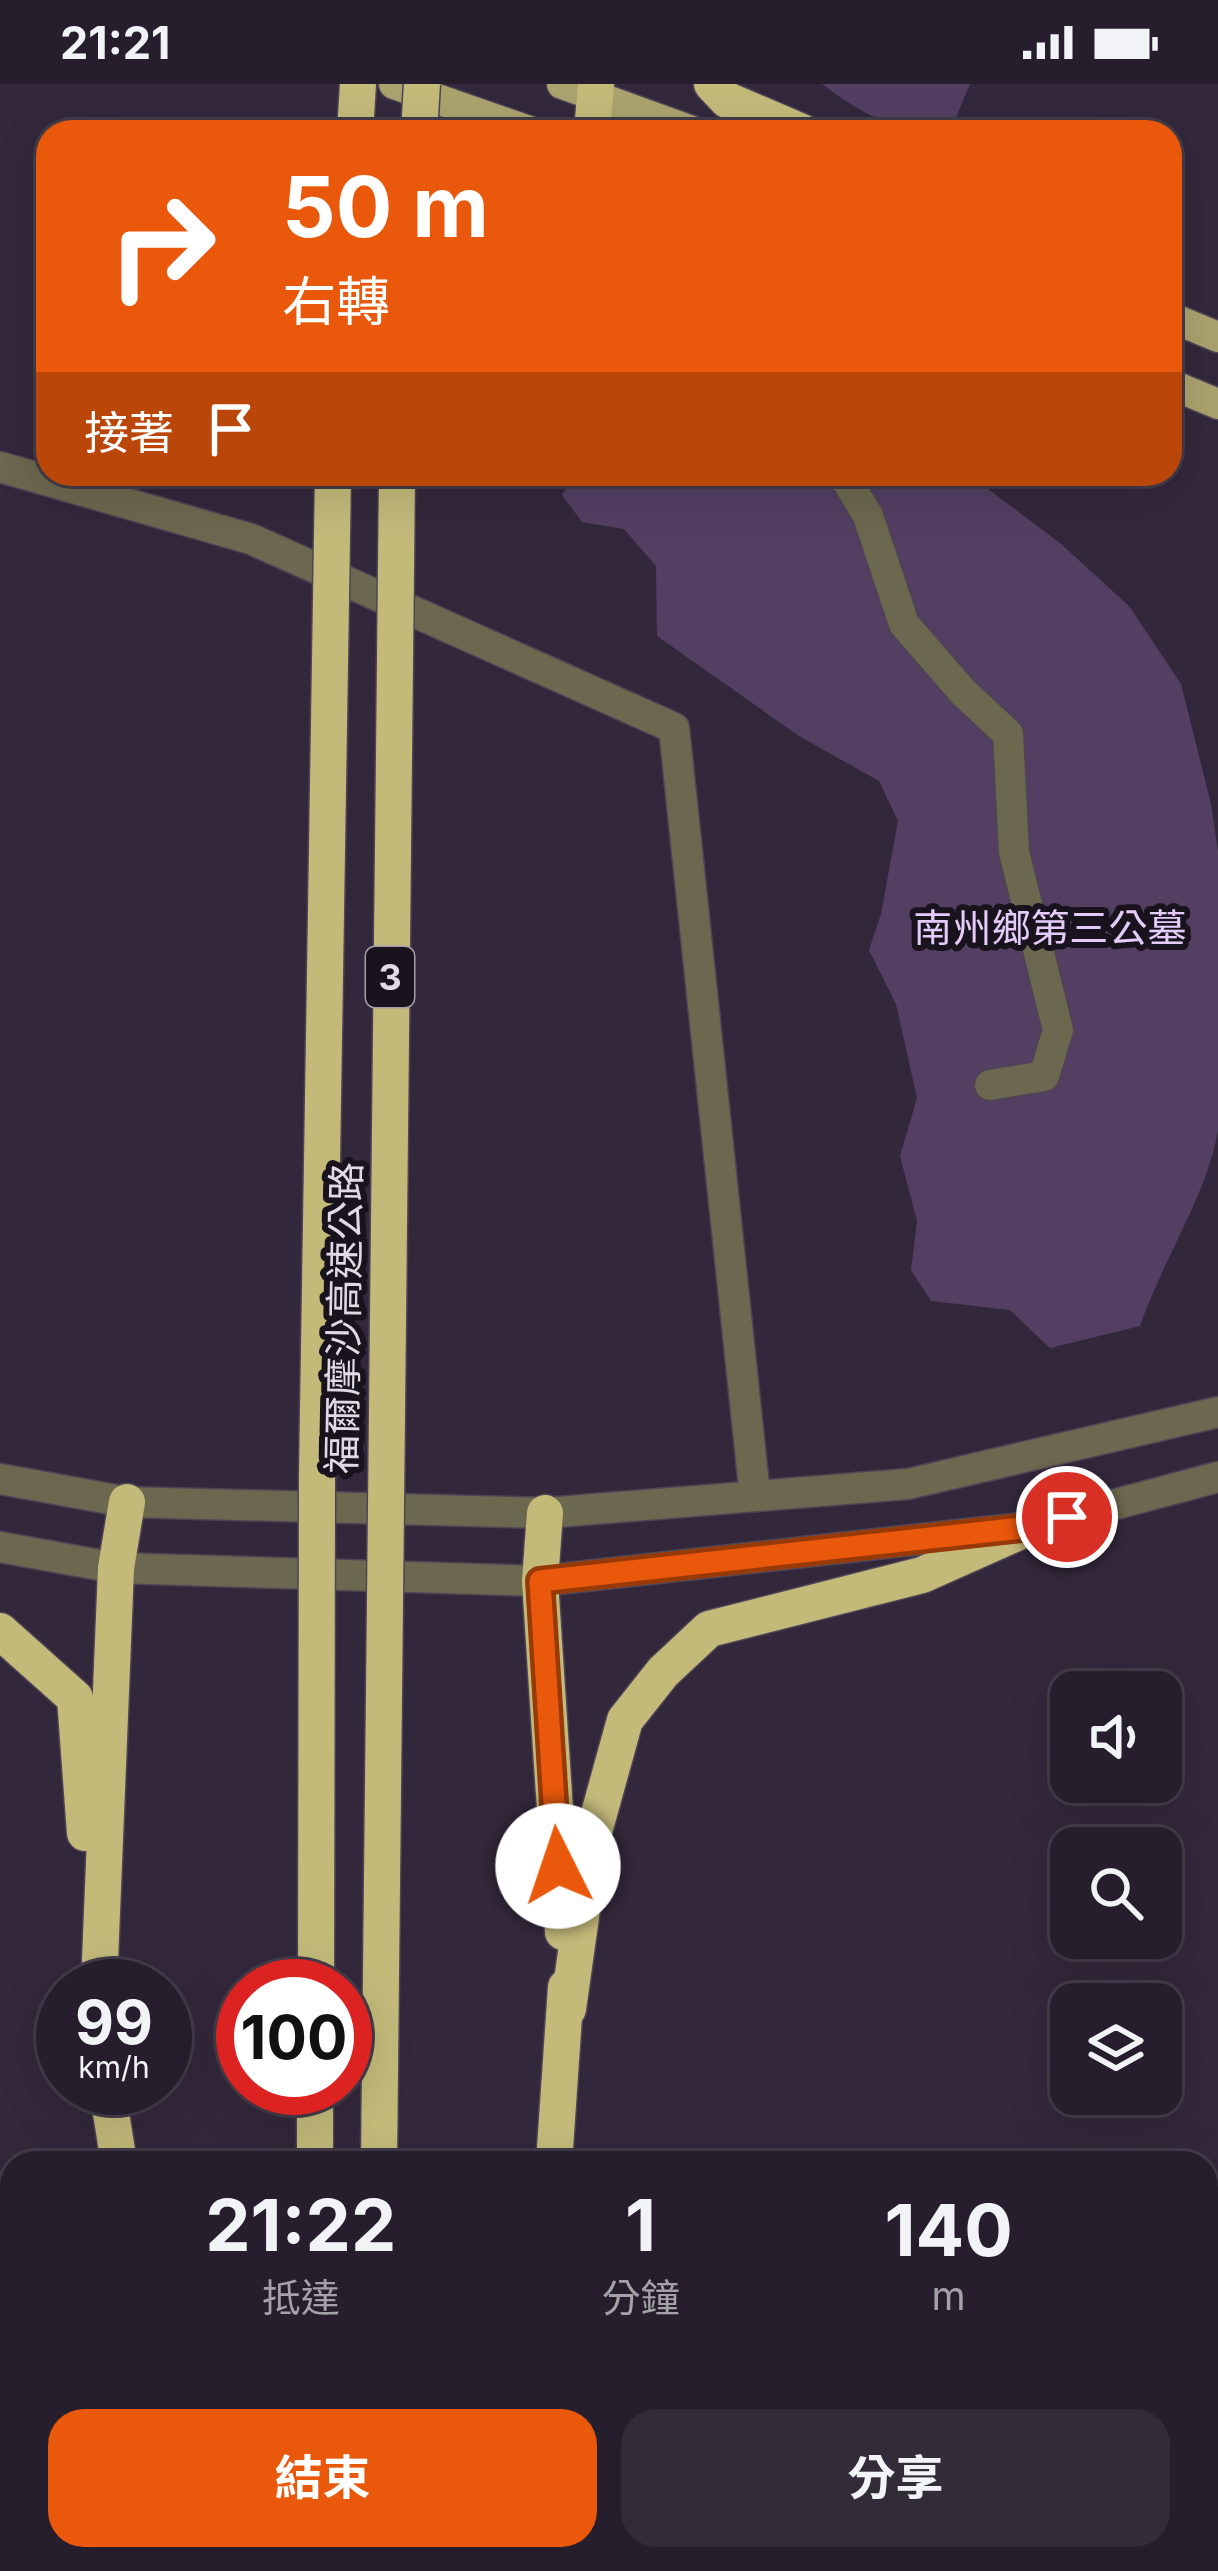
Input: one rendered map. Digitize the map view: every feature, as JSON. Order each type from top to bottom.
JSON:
[{"type":"highway","points":[[356,120],[358,84]]},
{"type":"highway","points":[[419,120],[422,84]]},
{"type":"highway","points":[[712,84],[727,100],[774,120]]},
{"type":"highway","points":[[585,88],[590,120]]},
{"type":"highway","name":"福爾摩沙高速公路","points":[[316,1959],[317,1498],[333,486]]},
{"type":"highway","name":"福爾摩沙高速公路","points":[[380,2151],[397,486]]},
{"type":"highway","points":[[99,1959],[116,1568],[127,1502]]},
{"type":"highway","points":[[545,1513],[540,1581],[568,2009]]},
{"type":"highway","points":[[555,2151],[568,2009],[592,1839],[625,1720],[663,1672],[710,1629],[922,1575],[1030,1527]]},
{"type":"highway","points":[[0,1631],[75,1698],[96,1959]]},
{"type":"highway","points":[[111,2115],[117,2151]]},
{"type":"highway","points":[[315,2115],[315,2151]]},
{"type":"main road","points":[[394,84],[498,120]]},
{"type":"main road","points":[[585,88],[665,120]]},
{"type":"main road","points":[[1182,322],[1218,337]]},
{"type":"main road","points":[[1182,388],[1218,404]]},
{"type":"street","points":[[0,466],[36,476]]},
{"type":"street","points":[[69,486],[251,539],[674,728],[754,1496]]},
{"type":"street","points":[[850,486],[868,517],[904,624],[962,692],[1008,734],[1014,852],[1058,1030],[1044,1076],[990,1084]]},
{"type":"street","points":[[0,1479],[127,1502],[545,1513],[908,1484],[1218,1412]]},
{"type":"street","points":[[0,1546],[116,1568],[540,1581],[1030,1527],[1218,1477]]},
{"type":"green space","points":[[822,84],[970,84],[955,120],[882,120]]},
{"type":"green space","name":"南州鄉第三公墓","points":[[567,486],[984,486],[1060,543],[1129,606],[1181,684],[1218,851],[1218,1130],[1205,1177],[1140,1326],[1050,1348],[1010,1310],[931,1301],[911,1270],[917,1221],[900,1156],[917,1098],[896,1004],[869,950],[881,914],[898,821],[879,781],[799,736],[657,636],[656,566],[624,529],[582,522],[562,495]]},
{"type":"route","points":[[558,1866],[540,1581],[1030,1527],[1067,1517]]}]
